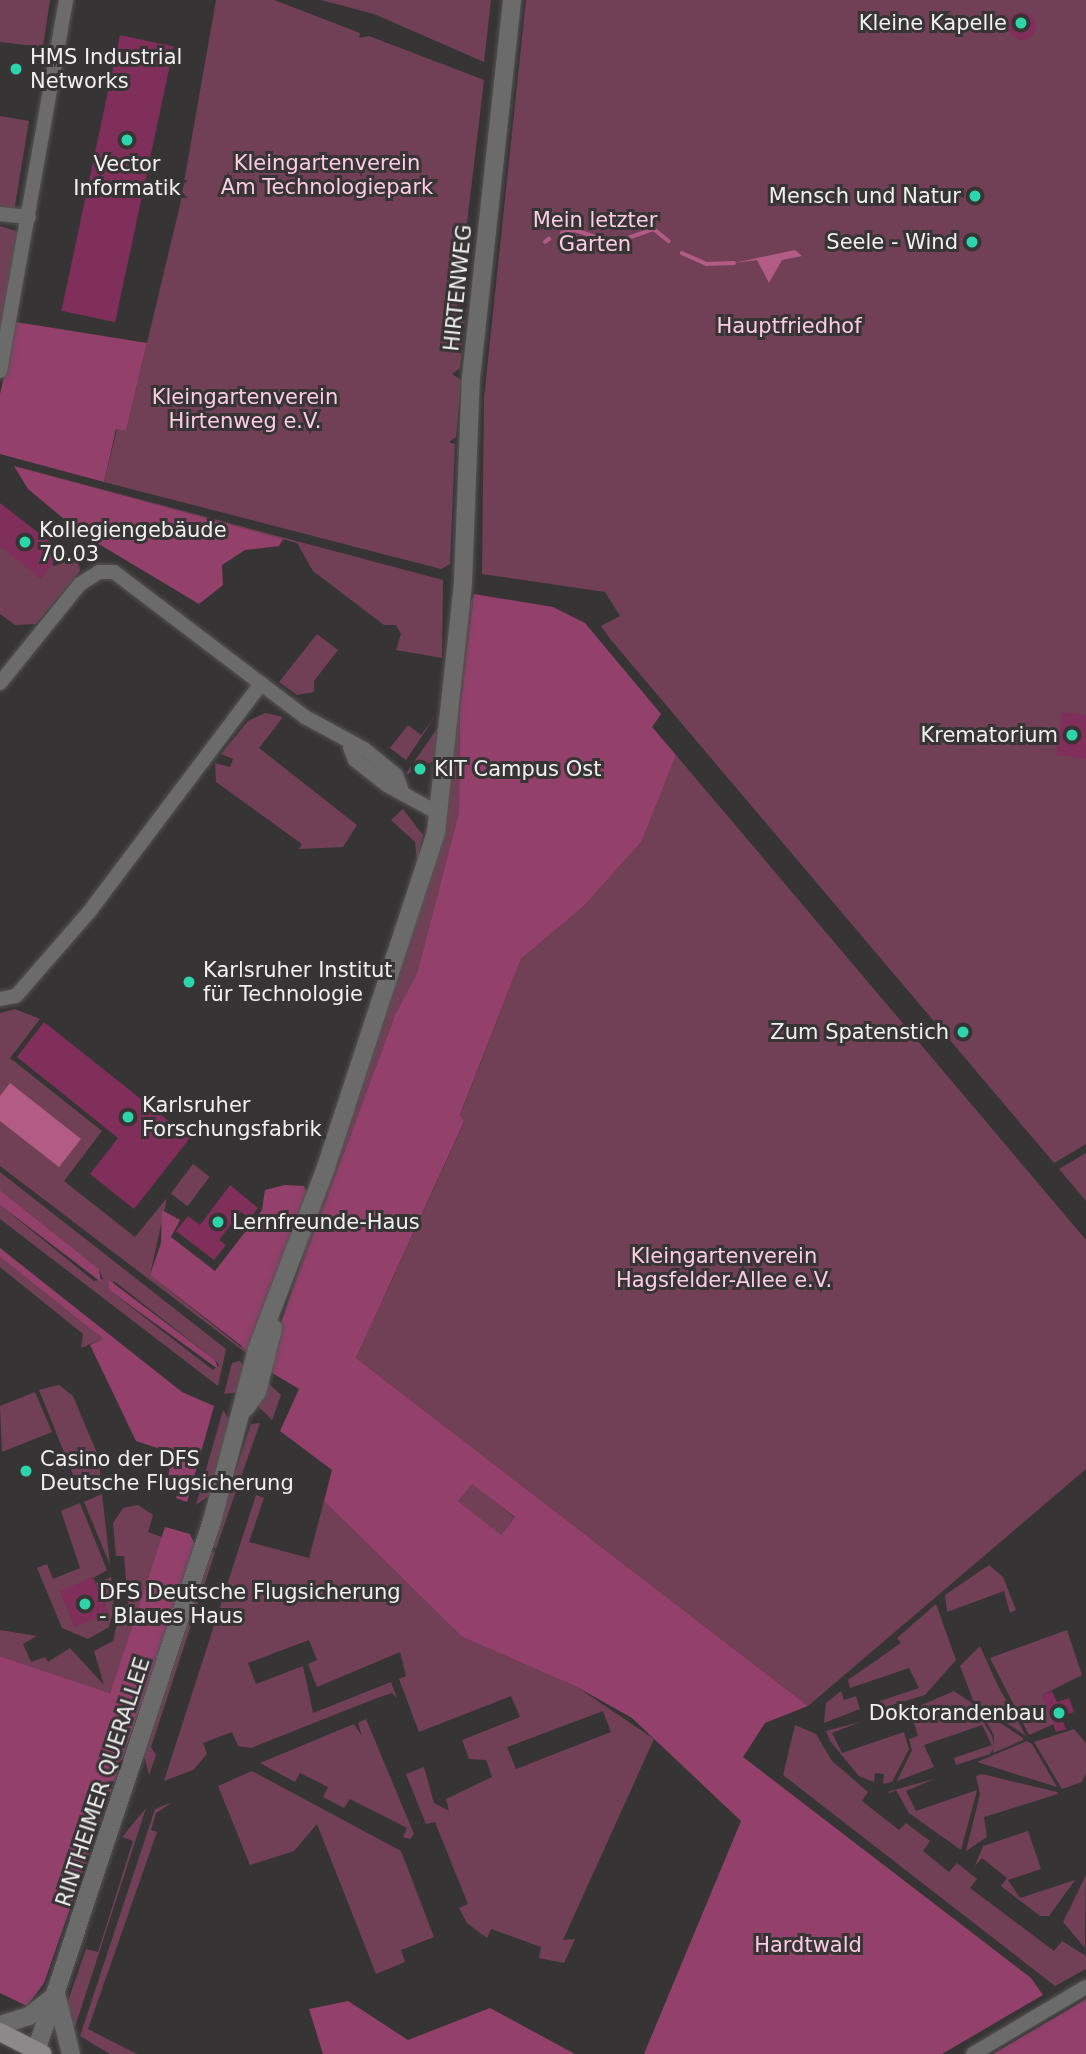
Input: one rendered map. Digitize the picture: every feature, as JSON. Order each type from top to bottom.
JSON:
[{"type":"main road","points":[[0,2032],[39,2052]]},
{"type":"street","points":[[0,369],[29,217],[65,0]]},
{"type":"street","name":"HIRTENWEG","points":[[463,582],[471,378],[512,0]]},
{"type":"street","points":[[0,214],[29,217]]},
{"type":"street","points":[[0,683],[80,584],[99,572],[125,577],[261,684],[350,747],[370,754],[396,775],[401,788],[440,814]]},
{"type":"street","name":"RINTHEIMER QUERALLEE","points":[[39,2052],[246,1407],[252,1365],[276,1311],[440,814],[463,582]]},
{"type":"street","points":[[0,999],[16,996],[89,912],[261,684]]},
{"type":"street","points":[[973,2054],[1086,1987]]},
{"type":"street","points":[[0,2025],[29,2016],[56,1994],[71,2054]]},
{"type":"green space","points":[[0,0],[50,0],[43,47],[0,42]]},
{"type":"green space","points":[[216,0],[274,0],[360,33],[359,38],[369,36],[484,80],[457,307],[466,308],[460,368],[452,374],[461,380],[456,437],[449,442],[455,444],[450,564],[441,569],[104,482],[117,429],[126,431],[180,205]]},
{"type":"green space","points":[[321,0],[491,0],[484,62],[374,14]]},
{"type":"green space","name":"Hauptfriedhof","points":[[526,0],[1086,0],[1086,1144],[1054,1163],[611,640],[601,626],[620,616],[605,592],[482,574],[484,398]]},
{"type":"green space","points":[[0,116],[29,121],[14,211],[0,210]]},
{"type":"green space","points":[[0,226],[19,232],[0,330]]},
{"type":"green space","points":[[16,322],[147,343],[126,431],[116,429],[104,482],[0,454],[0,394]]},
{"type":"green space","points":[[0,462],[443,580],[442,658],[396,650],[401,634],[396,625],[384,625],[313,571],[297,543]]},
{"type":"green space","points":[[14,466],[283,539],[279,546],[245,550],[222,565],[223,585],[199,604],[82,534],[28,489]]},
{"type":"green space","points":[[0,547],[55,566],[74,558],[79,565],[80,571],[36,624],[15,625],[0,614]]},
{"type":"green space","points":[[474,594],[460,711],[459,812],[417,975],[395,1015],[280,1325],[443,833],[465,616]]},
{"type":"green space","name":"Hardtwald","points":[[474,594],[553,607],[585,623],[661,714],[652,727],[676,755],[642,841],[585,905],[521,959],[460,1115],[464,1122],[356,1358],[808,1706],[765,1723],[743,1757],[1031,1978],[1043,1995],[942,2054],[644,2054],[741,1821],[632,1718],[577,1687],[462,1637],[324,1501],[332,1470],[280,1431],[299,1389],[269,1371],[280,1325],[395,1015],[417,974],[459,812],[460,711]],"holes":[[[472,1484],[515,1517],[501,1535],[458,1501]]]},
{"type":"green space","points":[[451,610],[439,751],[434,761],[405,775],[441,723]]},
{"type":"green space","points":[[317,634],[338,650],[314,681],[314,692],[297,695],[279,682]]},
{"type":"green space","points":[[265,713],[283,717],[259,748],[357,825],[343,847],[299,849],[302,844],[216,782],[215,763],[230,767],[233,759],[221,754],[248,721]]},
{"type":"green space","points":[[436,715],[406,760],[390,748],[408,725],[421,735]]},
{"type":"green space","name":"Kleingartenverein Hagsfelder-Allee e.V.","points":[[676,755],[1086,1240],[1086,1469],[808,1706],[356,1358],[464,1123],[460,1116],[521,959],[585,905],[642,841]]},
{"type":"green space","points":[[403,809],[423,835],[417,863],[415,842],[391,820]]},
{"type":"green space","points":[[15,1009],[40,1019],[10,1058],[102,1131],[64,1181],[135,1237],[167,1198],[150,1275],[241,1347],[277,1284],[246,1353],[0,1166],[0,1013]]},
{"type":"green space","points":[[1086,1153],[1086,1201],[1059,1169]]},
{"type":"green space","points":[[193,1164],[210,1177],[188,1206],[171,1194]]},
{"type":"green space","points":[[0,1172],[226,1349],[218,1386],[0,1219],[0,1205],[94,1281],[103,1279],[99,1269],[0,1190]],"holes":[[[114,1281],[219,1365],[213,1370],[109,1290]]]},
{"type":"green space","points":[[285,1185],[304,1186],[307,1193],[247,1350],[150,1275],[161,1243],[162,1210],[180,1220],[171,1237],[215,1271],[262,1210],[265,1190]]},
{"type":"green space","points":[[0,1190],[99,1269],[101,1282],[0,1205]]},
{"type":"green space","points":[[0,1248],[182,1392],[214,1406],[187,1502],[176,1498],[181,1482],[168,1478],[172,1453],[136,1441],[90,1345],[103,1339],[0,1257]]},
{"type":"green space","points":[[0,1257],[103,1339],[81,1348],[83,1334],[0,1267]]},
{"type":"green space","points":[[109,1280],[215,1360],[218,1369],[109,1290]]},
{"type":"green space","points":[[240,1361],[245,1367],[238,1392],[224,1394],[232,1363]]},
{"type":"green space","points":[[265,1380],[281,1395],[272,1420],[258,1406]]},
{"type":"green space","points":[[59,1385],[73,1396],[99,1458],[101,1483],[80,1492],[39,1390]]},
{"type":"green space","points":[[35,1392],[52,1432],[2,1452],[0,1406]]},
{"type":"green space","points":[[223,1410],[230,1421],[211,1494],[196,1505]]},
{"type":"green space","points":[[260,1423],[216,1548],[211,1546],[251,1424]]},
{"type":"green space","points":[[472,1483],[515,1518],[500,1535],[458,1501]]},
{"type":"green space","points":[[102,1494],[110,1565],[84,1502]]},
{"type":"green space","points":[[256,1495],[264,1498],[249,1542],[309,1558],[324,1501],[462,1637],[577,1687],[654,1739],[563,1940],[575,1939],[564,1963],[539,1958],[541,1947],[491,1929],[487,1938],[467,1923],[459,1908],[468,1904],[435,1822],[426,1824],[406,1774],[424,1767],[434,1803],[449,1811],[446,1799],[492,1777],[486,1760],[469,1759],[462,1740],[520,1717],[511,1696],[419,1732],[399,1679],[406,1676],[400,1652],[317,1687],[308,1664],[317,1660],[309,1640],[248,1663],[256,1684],[303,1666],[313,1713],[391,1682],[397,1698],[392,1693],[377,1698],[251,1748],[238,1746],[232,1732],[203,1743],[207,1754],[193,1770],[164,1781]],"holes":[[[603,1711],[611,1732],[516,1769],[507,1747]]]},
{"type":"green space","points":[[80,1503],[107,1570],[62,1596],[75,1626],[108,1613],[96,1583],[111,1577],[114,1608],[109,1627],[88,1639],[62,1628],[37,1568],[47,1564],[53,1579],[80,1568],[61,1511]]},
{"type":"green space","points":[[138,1505],[153,1515],[148,1532],[162,1537],[110,1693],[0,1656],[0,1630],[37,1636],[23,1644],[31,1662],[45,1657],[48,1662],[70,1648],[104,1685],[94,1651],[113,1641],[121,1606],[128,1605],[124,1556],[116,1556],[113,1523],[123,1508]]},
{"type":"green space","points":[[165,1527],[190,1534],[196,1547],[44,1983],[27,2006],[0,1993],[0,1656],[110,1693]]},
{"type":"green space","points":[[210,1551],[215,1552],[151,1747],[156,1755],[149,1775],[144,1755]]},
{"type":"green space","points":[[989,1565],[1003,1577],[1016,1610],[1010,1613],[1004,1591],[947,1612],[945,1595]]},
{"type":"green space","points":[[936,1604],[956,1660],[925,1695],[882,1708],[880,1701],[919,1688],[909,1668],[850,1688],[848,1680],[901,1643],[897,1638]]},
{"type":"green space","points":[[1067,1630],[1082,1675],[1042,1695],[1054,1724],[1029,1735],[990,1658]]},
{"type":"green space","points":[[980,1646],[997,1684],[1026,1736],[973,1700],[960,1666]]},
{"type":"green space","points":[[841,1691],[844,1700],[856,1696],[860,1709],[824,1723],[826,1703]]},
{"type":"green space","points":[[954,1691],[973,1704],[992,1736],[994,1747],[990,1754],[956,1765],[954,1758],[992,1745],[982,1725],[924,1745],[934,1767],[897,1781],[912,1750],[909,1739],[918,1736],[910,1710]]},
{"type":"green space","points":[[978,1708],[1023,1740],[993,1753],[994,1735]]},
{"type":"green space","points":[[366,1719],[414,1834],[410,1839],[403,1837],[407,1828],[350,1799],[344,1808],[323,1797],[328,1787],[300,1773],[295,1782],[260,1763],[354,1724],[362,1736],[358,1723]]},
{"type":"green space","points":[[860,1722],[832,1733],[842,1753],[904,1732],[909,1749],[892,1782],[883,1784],[884,1774],[875,1773],[874,1782],[859,1776],[830,1741],[826,1731]]},
{"type":"green space","points":[[795,1725],[816,1734],[832,1761],[868,1792],[862,1801],[899,1830],[906,1823],[930,1841],[923,1851],[949,1872],[957,1863],[977,1879],[970,1888],[1054,1951],[1062,1941],[1086,1956],[1086,1969],[1055,1986],[783,1775]]},
{"type":"green space","points":[[1074,1729],[1086,1743],[1086,1773],[1082,1782],[1062,1789],[1034,1742]]},
{"type":"green space","points":[[1027,1741],[1032,1744],[1057,1787],[977,1762]]},
{"type":"green space","points":[[252,1771],[401,1851],[434,1937],[401,1950],[405,1962],[376,1974],[317,1824],[294,1851],[250,1865],[218,1786]]},
{"type":"green space","points":[[982,1774],[1058,1794],[984,1817],[987,1837],[966,1851],[980,1794],[976,1776]]},
{"type":"green space","points":[[934,1779],[906,1791],[916,1811],[977,1790],[961,1850],[909,1813],[896,1790],[888,1794],[890,1791]]},
{"type":"green space","points":[[173,1802],[156,1813],[151,1830],[157,1832],[88,2029],[137,2054],[110,2054],[80,2036],[155,1809]]},
{"type":"green space","points":[[146,1808],[72,2033],[67,2004],[86,1949],[98,1952],[133,1841],[122,1837]]},
{"type":"green space","points":[[1028,1831],[1041,1869],[1008,1880],[1020,1898],[1075,1880],[1049,1916],[1040,1916],[1001,1886],[1007,1878],[982,1858],[975,1866],[983,1846]]},
{"type":"green space","points":[[1086,1875],[1085,1928],[1085,1948],[1063,1922]]},
{"type":"green space","points":[[1086,1999],[1086,2054],[993,2054],[1073,2007]]},
{"type":"green space","points":[[348,2001],[408,2040],[490,2008],[575,2054],[323,2054],[309,2009]]},
{"type":"shaded area","points":[[795,250],[802,256],[782,260],[769,283],[757,260],[734,263]]},
{"type":"shaded area","points":[[10,1083],[81,1139],[59,1167],[0,1121],[0,1096]]},
{"type":"building","name":"Kleine Kapelle","points":[[1022,12],[1032,16],[1036,26],[1032,36],[1022,40],[1012,36],[1008,26],[1012,16]]},
{"type":"building","name":"Vector Informatik","points":[[120,35],[174,46],[115,322],[61,311]]},
{"type":"building","name":"Kollegiengebäude 70.03","points":[[0,503],[62,551],[41,579],[0,547]]},
{"type":"building","name":"Krematorium","points":[[1062,712],[1086,715],[1086,759],[1056,755]]},
{"type":"building","name":"Karlsruher Forschungsfabrik","points":[[44,1022],[190,1138],[134,1209],[90,1174],[118,1138],[17,1057]]},
{"type":"building","name":"Lernfreunde-Haus","points":[[230,1185],[258,1208],[250,1218],[241,1212],[219,1240],[226,1245],[214,1260],[176,1231],[188,1216],[200,1225]]},
{"type":"building","name":"DFS Deutsche Flugsicherung - Blaues Haus","points":[[93,1577],[108,1613],[75,1627],[60,1591]]},
{"type":"building","name":"Doktorandenbau","points":[[1052,1691],[1057,1702],[1069,1698],[1074,1712],[1061,1717],[1066,1729],[1056,1732],[1042,1695]]},
{"type":"waterway","points":[[562,233],[575,230],[614,243],[654,229],[669,241]]},
{"type":"waterway","points":[[545,242],[549,239]]},
{"type":"waterway","points":[[682,253],[707,264],[734,263]]},
{"type":"place","name":"Kleine Kapelle","points":[[1021,23]]},
{"type":"place","name":"HMS Industrial Networks","points":[[16,69]]},
{"type":"place","name":"Vector Informatik","points":[[127,140]]},
{"type":"place","name":"Mensch und Natur","points":[[975,196]]},
{"type":"place","name":"Seele - Wind","points":[[972,242]]},
{"type":"place","name":"Kollegiengebäude 70.03","points":[[25,542]]},
{"type":"place","name":"Krematorium","points":[[1072,735]]},
{"type":"place","name":"KIT Campus Ost","points":[[420,769]]},
{"type":"place","name":"Karlsruher Institut für Technologie","points":[[189,982]]},
{"type":"place","name":"Zum Spatenstich","points":[[963,1032]]},
{"type":"place","name":"Karlsruher Forschungsfabrik","points":[[128,1117]]},
{"type":"place","name":"Lernfreunde-Haus","points":[[218,1222]]},
{"type":"place","name":"Casino der DFS Deutsche Flugsicherung","points":[[26,1471]]},
{"type":"place","name":"DFS Deutsche Flugsicherung - Blaues Haus","points":[[85,1604]]},
{"type":"place","name":"Doktorandenbau","points":[[1059,1713]]},
{"type":"park label","name":"Kleingartenverein Am Technologiepark","points":[[327,175]]},
{"type":"park label","name":"Mein letzter Garten","points":[[595,232]]},
{"type":"park label","name":"Kleingartenverein Hirtenweg e.V.","points":[[245,409]]}]
